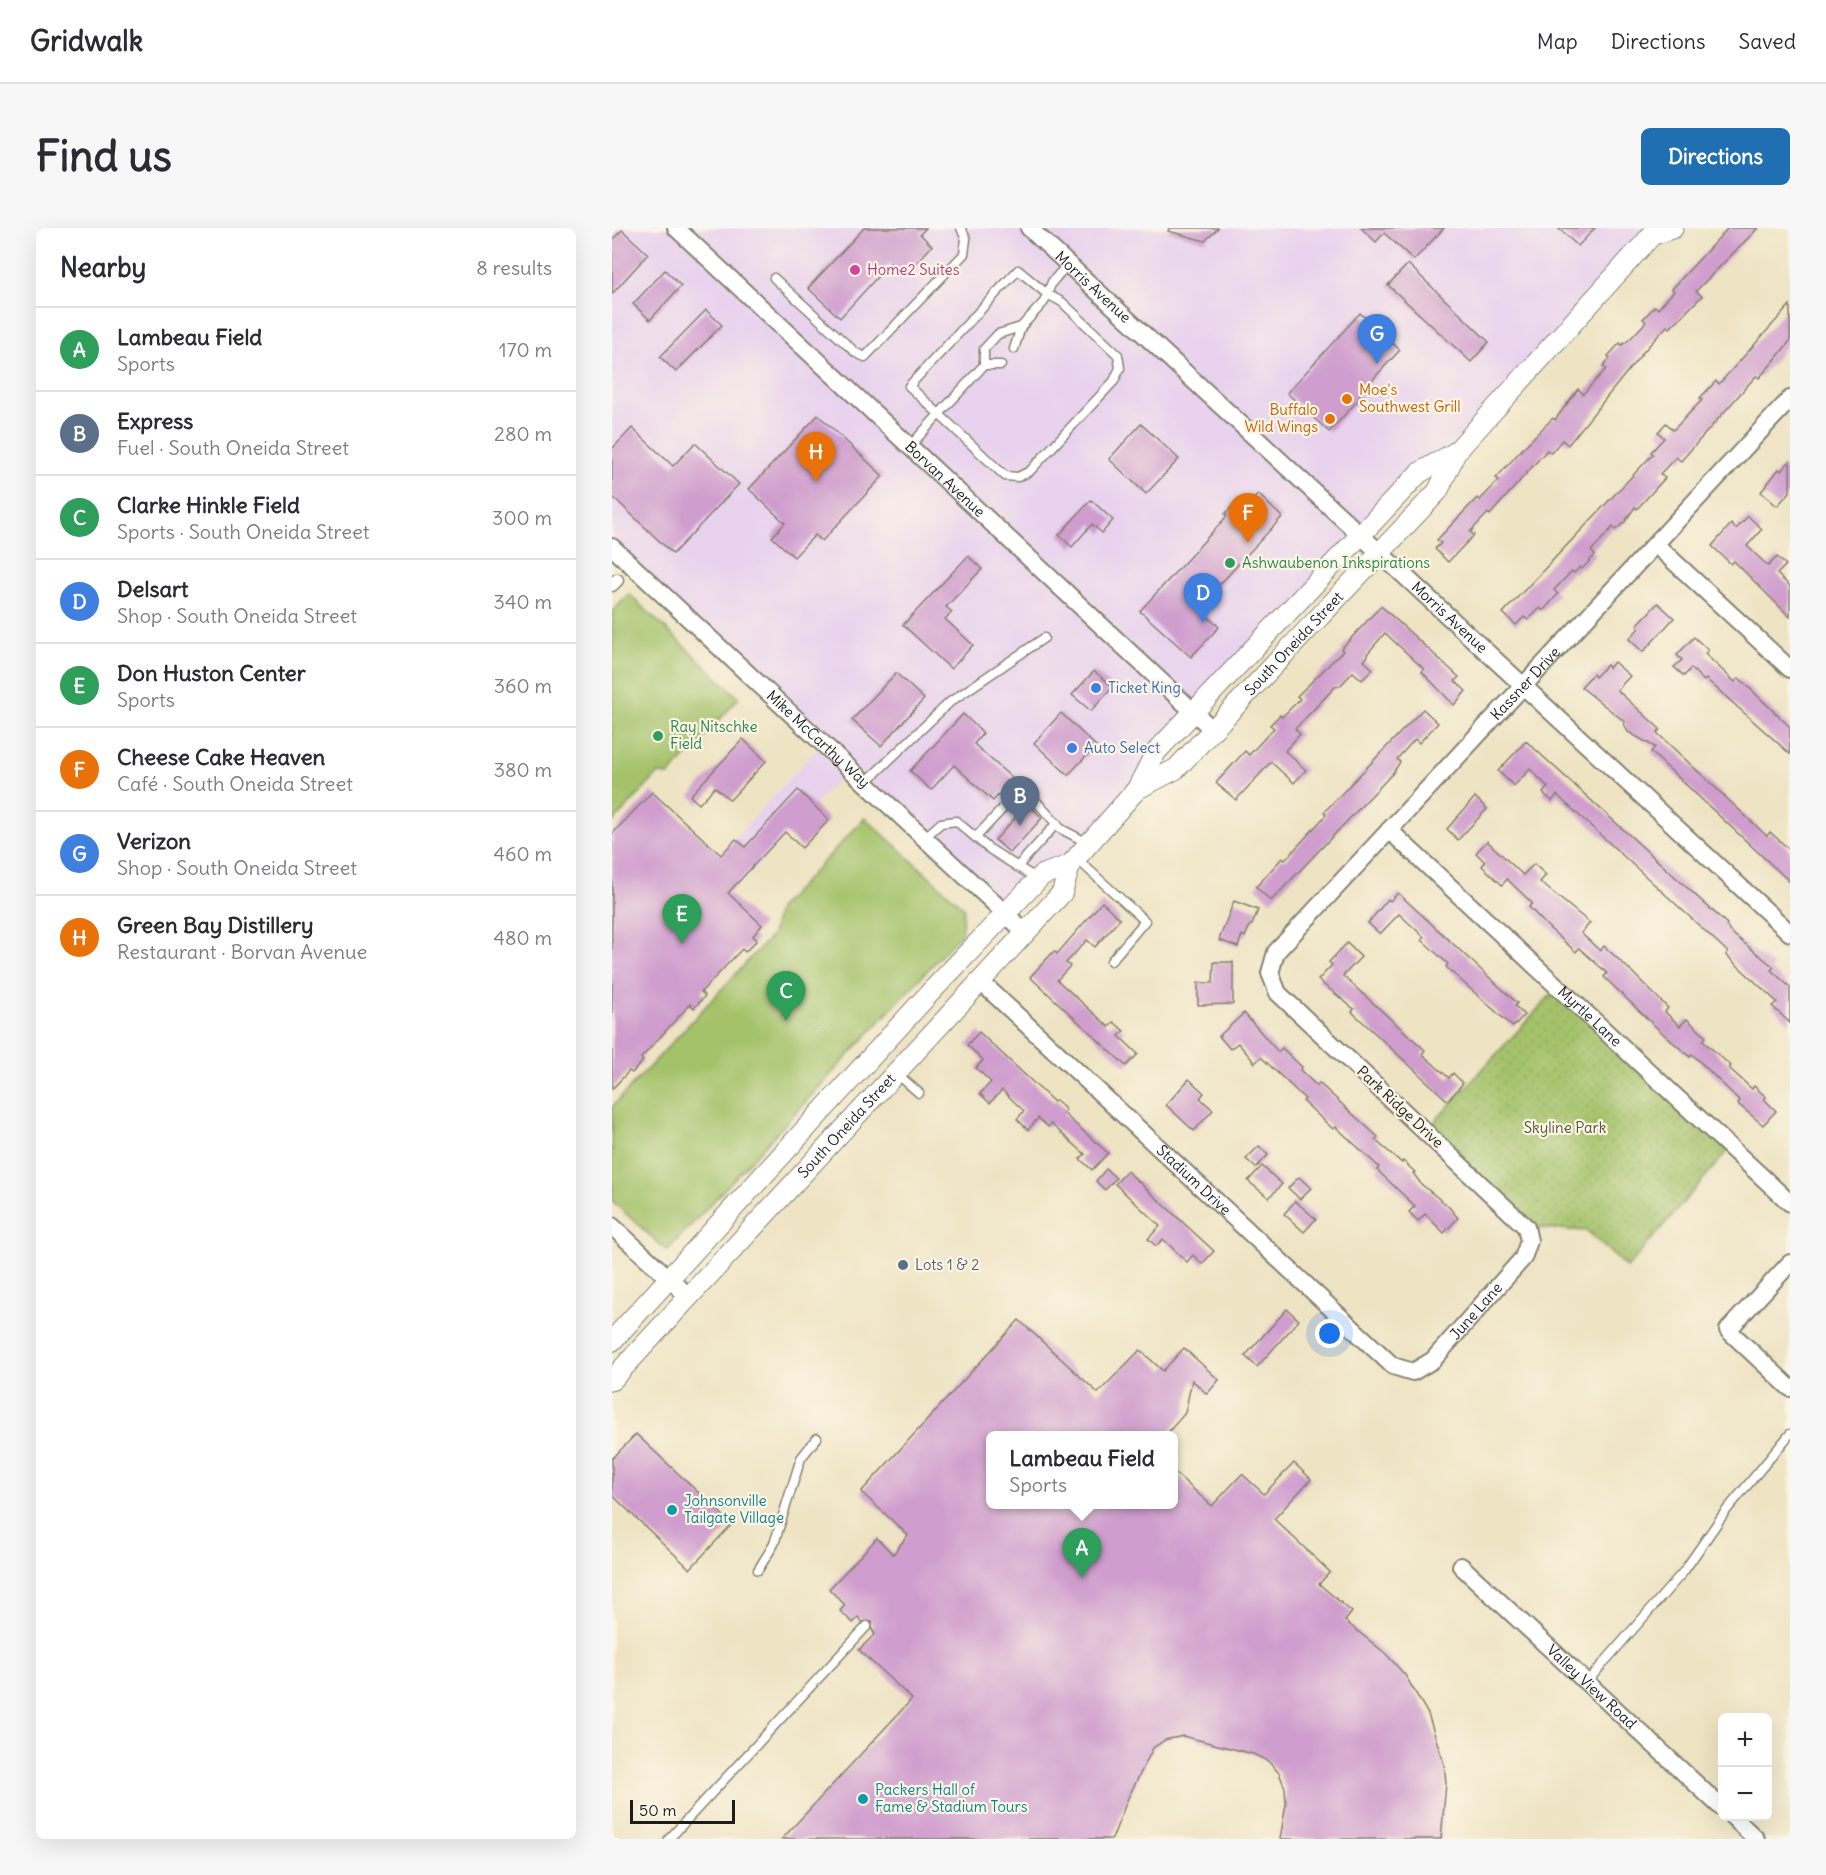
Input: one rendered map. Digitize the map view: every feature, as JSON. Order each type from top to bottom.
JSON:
[{"type":"street","name":"Borvan Avenue","points":[[676,228],[1213,730]]},
{"type":"street","name":"Morris Avenue","points":[[1029,228],[1790,933]]},
{"type":"street","name":"South Oneida Street","points":[[1137,789],[1176,769],[1438,491],[1456,452],[1654,232],[1673,228]]},
{"type":"street","name":"Kassner Drive","points":[[1270,973],[1276,952],[1789,402]]},
{"type":"street","name":"South Oneida Street","points":[[612,1380],[1062,892],[1078,855],[1137,789],[1156,752],[1193,711],[1419,473],[1456,452]]},
{"type":"street","points":[[1655,544],[1790,669]]},
{"type":"street","name":"Mike McCarthy Way","points":[[612,547],[1025,932]]},
{"type":"street","name":"Myrtle Lane","points":[[1389,830],[1790,1203]]},
{"type":"street","name":"South Oneida Street","points":[[612,1341],[1042,875],[1078,855]]},
{"type":"street","name":"Park Ridge Drive","points":[[1270,973],[1278,993],[1526,1227],[1529,1241]]},
{"type":"street","name":"Stadium Drive","points":[[980,981],[1393,1366],[1413,1372]]},
{"type":"street","points":[[612,1226],[688,1296]]},
{"type":"street","name":"June Lane","points":[[1413,1372],[1422,1368],[1440,1352],[1523,1258],[1529,1241]]},
{"type":"street","points":[[1790,1263],[1728,1330],[1790,1388]]},
{"type":"street","name":"Valley View Road","points":[[1461,1566],[1718,1804]]},
{"type":"street","points":[[1737,1821],[1756,1839]]},
{"type":"lane","points":[[774,278],[856,353],[865,357],[964,254],[966,239],[962,228]]},
{"type":"lane","points":[[1014,350],[1021,327],[1047,294],[1052,282],[1068,264]]},
{"type":"lane","points":[[1018,270],[1047,294],[1062,302],[1118,355],[1120,368],[1114,381],[1030,471],[1018,477],[1005,476],[939,415],[909,386],[1018,270]]},
{"type":"lane","points":[[910,446],[984,365],[984,350],[998,334],[1021,327]]},
{"type":"lane","points":[[984,365],[1000,364]]},
{"type":"lane","points":[[865,783],[950,702],[1044,638]]},
{"type":"lane","points":[[976,837],[1007,804],[1024,795],[1035,800],[1057,823],[1078,855],[1145,921],[1111,961]]},
{"type":"lane","points":[[924,838],[941,823],[956,821],[1038,880]]},
{"type":"lane","points":[[1017,867],[1057,823]]},
{"type":"lane","points":[[896,1072],[919,1093]]},
{"type":"lane","points":[[1587,1682],[1684,1571],[1725,1512],[1790,1434]]},
{"type":"lane","points":[[758,1570],[774,1544],[801,1458],[817,1438]]},
{"type":"lane","points":[[674,1837],[867,1626]]},
{"type":"shaded area","points":[[612,228],[1655,228],[1456,452],[1419,473],[1193,711],[1137,789],[1006,914],[849,768],[738,886],[712,863],[822,743],[612,547]]},
{"type":"green space","name":"Ray Nitschke Field","points":[[629,594],[739,698],[669,775],[658,774],[612,823],[612,612]]},
{"type":"green space","points":[[865,818],[964,908],[961,934],[667,1251],[612,1201],[612,1107],[772,935],[778,909]]},
{"type":"green space","name":"Skyline Park","points":[[1558,987],[1730,1148],[1627,1268],[1587,1231],[1526,1227],[1426,1131]]},
{"type":"building","name":"Home2 Suites","points":[[864,228],[926,228],[920,234],[932,246],[904,276],[890,263],[840,318],[808,288]]},
{"type":"building","points":[[1169,228],[1218,228],[1205,241],[1168,231]]},
{"type":"building","points":[[1361,228],[1444,228],[1414,260],[1384,233],[1376,242]]},
{"type":"building","points":[[1558,228],[1595,228],[1578,246]]},
{"type":"building","points":[[1728,228],[1758,228],[1696,291],[1702,296],[1670,328],[1667,326],[1644,351],[1568,445],[1562,440],[1551,453],[1547,450],[1490,515],[1488,513],[1470,532],[1474,535],[1448,562],[1435,549],[1441,543],[1437,540],[1477,498],[1480,500],[1499,480],[1496,478],[1553,418],[1555,420],[1578,389],[1583,394],[1606,369],[1603,366],[1610,358],[1608,356],[1620,343],[1622,345],[1630,339],[1646,322],[1643,319],[1655,306],[1658,309],[1674,291],[1672,289]]},
{"type":"building","points":[[622,230],[648,254],[612,294],[612,240]]},
{"type":"building","points":[[1408,264],[1489,342],[1471,362],[1388,285]]},
{"type":"building","points":[[665,270],[681,286],[650,320],[633,304]]},
{"type":"building","points":[[1790,305],[1790,341],[1774,361],[1759,378],[1756,376],[1681,461],[1676,457],[1660,474],[1665,478],[1637,509],[1635,507],[1624,523],[1615,530],[1613,527],[1591,551],[1595,555],[1582,569],[1580,567],[1574,573],[1572,571],[1554,590],[1558,594],[1543,611],[1540,608],[1528,620],[1524,617],[1516,625],[1503,613],[1653,454],[1651,452],[1664,438],[1658,432],[1666,423],[1673,430],[1702,400],[1700,398],[1716,381],[1719,384]]},
{"type":"building","points":[[706,310],[722,325],[676,372],[660,357]]},
{"type":"building","points":[[1360,313],[1400,350],[1359,394],[1362,396],[1329,432],[1287,393]]},
{"type":"building","points":[[818,415],[883,476],[822,541],[815,535],[794,557],[772,537],[785,523],[749,489]]},
{"type":"building","points":[[1141,424],[1179,459],[1146,494],[1109,459]]},
{"type":"building","points":[[632,428],[673,466],[695,443],[739,484],[673,554],[612,496],[612,449]]},
{"type":"building","points":[[1790,461],[1790,492],[1777,506],[1761,492],[1779,469],[1781,471]]},
{"type":"building","points":[[1258,494],[1282,517],[1198,608],[1219,627],[1191,657],[1140,611],[1227,516],[1225,514],[1238,500],[1246,507]]},
{"type":"building","points":[[1091,500],[1113,520],[1102,533],[1092,524],[1072,547],[1059,535]]},
{"type":"building","points":[[1748,516],[1762,529],[1747,546],[1768,566],[1777,557],[1786,565],[1777,574],[1790,586],[1790,617],[1734,561],[1731,564],[1712,546],[1731,524],[1736,529]]},
{"type":"building","points":[[968,556],[982,569],[946,607],[952,612],[945,619],[973,645],[951,669],[903,625]]},
{"type":"building","points":[[1658,603],[1674,618],[1643,652],[1629,639],[1639,628],[1637,625]]},
{"type":"building","points":[[1381,606],[1459,677],[1455,681],[1466,691],[1454,705],[1422,672],[1424,669],[1385,633],[1367,654],[1364,661],[1373,669],[1362,680],[1353,672],[1340,686],[1335,687],[1295,729],[1300,734],[1285,751],[1306,770],[1294,783],[1271,762],[1236,800],[1216,783],[1245,751],[1249,755],[1274,728],[1270,725],[1280,715],[1282,717],[1300,699],[1297,696],[1343,651],[1341,649]]},
{"type":"building","points":[[1694,637],[1708,650],[1705,654],[1735,682],[1739,678],[1790,727],[1790,754],[1706,679],[1704,681],[1691,668],[1684,676],[1674,667],[1682,660],[1677,655]]},
{"type":"building","points":[[1614,662],[1630,676],[1617,690],[1660,729],[1657,733],[1767,836],[1770,832],[1790,850],[1790,882],[1651,752],[1655,747],[1628,732],[1625,722],[1581,687],[1593,674],[1595,677],[1607,665],[1609,668]]},
{"type":"building","points":[[1094,671],[1113,687],[1091,711],[1072,695]]},
{"type":"building","points":[[896,673],[924,699],[881,746],[852,720]]},
{"type":"building","points":[[1423,709],[1438,723],[1419,743],[1415,739],[1397,759],[1400,762],[1392,774],[1271,901],[1256,887],[1282,858],[1285,860],[1326,815],[1324,812]]},
{"type":"building","points":[[1061,713],[1096,746],[1068,775],[1034,743]]},
{"type":"building","points":[[963,714],[983,733],[974,744],[1013,779],[993,801],[954,765],[931,790],[910,771]]},
{"type":"building","points":[[743,739],[766,761],[730,800],[715,787],[699,804],[690,796]]},
{"type":"building","points":[[1526,741],[1727,924],[1726,926],[1734,935],[1774,967],[1771,970],[1790,987],[1790,1023],[1772,1006],[1777,1002],[1726,955],[1728,952],[1557,795],[1552,801],[1543,793],[1548,787],[1530,769],[1514,786],[1498,771]]},
{"type":"building","points":[[798,790],[829,820],[802,848],[785,832],[728,893],[762,925],[753,936],[757,940],[745,952],[742,949],[701,992],[705,996],[694,1008],[690,1004],[641,1058],[643,1061],[632,1073],[629,1071],[612,1089],[612,834],[652,792],[721,855],[736,839],[745,847]]},
{"type":"building","points":[[1475,797],[1487,809],[1458,840],[1447,829]]},
{"type":"building","points":[[1028,804],[1042,818],[1010,853],[995,840]]},
{"type":"building","points":[[1487,841],[1523,875],[1534,864],[1546,875],[1540,882],[1590,923],[1581,933],[1600,951],[1604,946],[1629,969],[1668,1008],[1665,1012],[1680,1026],[1687,1019],[1706,1037],[1703,1041],[1731,1066],[1729,1068],[1752,1089],[1754,1086],[1766,1097],[1764,1099],[1776,1111],[1763,1125],[1738,1104],[1740,1101],[1692,1054],[1690,1057],[1659,1030],[1604,977],[1607,973],[1579,948],[1576,952],[1548,927],[1529,907],[1532,903],[1507,879],[1502,885],[1482,866],[1485,862],[1476,853]]},
{"type":"building","points":[[1398,893],[1517,1003],[1515,1006],[1524,1015],[1513,1027],[1446,967],[1448,964],[1399,914],[1380,934],[1368,923],[1388,899],[1390,901]]},
{"type":"building","points":[[1234,901],[1258,910],[1245,937],[1242,935],[1238,947],[1219,940]]},
{"type":"building","points":[[1102,902],[1120,919],[1095,947],[1087,940],[1066,963],[1070,966],[1057,980],[1109,1027],[1114,1022],[1124,1031],[1119,1036],[1138,1054],[1126,1066],[1030,977],[1054,951],[1057,954]]},
{"type":"building","points":[[1347,943],[1361,957],[1343,976],[1425,1050],[1422,1054],[1449,1078],[1453,1073],[1463,1083],[1448,1101],[1352,1012],[1354,1009],[1318,980],[1332,965],[1329,962]]},
{"type":"building","points":[[1214,962],[1233,962],[1233,1004],[1198,1005],[1198,983],[1213,983]]},
{"type":"building","points":[[1244,1013],[1278,1052],[1282,1048],[1302,1067],[1300,1070],[1317,1086],[1319,1083],[1378,1137],[1375,1140],[1402,1163],[1403,1161],[1415,1172],[1413,1173],[1421,1184],[1449,1207],[1458,1218],[1444,1233],[1425,1214],[1418,1221],[1409,1212],[1415,1206],[1377,1170],[1379,1167],[1336,1127],[1333,1129],[1261,1057],[1255,1063],[1238,1043],[1230,1049],[1219,1036]]},
{"type":"building","points":[[979,1032],[1054,1102],[1056,1100],[1066,1110],[1063,1113],[1108,1153],[1092,1170],[1080,1159],[1085,1154],[1051,1124],[1048,1127],[1038,1118],[1028,1130],[1017,1119],[1024,1111],[1002,1090],[990,1103],[980,1094],[991,1082],[976,1068],[983,1060],[967,1045]]},
{"type":"building","points":[[1189,1079],[1204,1093],[1200,1098],[1213,1110],[1194,1131],[1166,1105]]},
{"type":"building","points":[[1259,1146],[1268,1155],[1256,1168],[1246,1159]]},
{"type":"building","points":[[1262,1166],[1282,1184],[1269,1198],[1248,1181]]},
{"type":"building","points":[[1106,1169],[1116,1178],[1105,1190],[1096,1181]]},
{"type":"building","points":[[1127,1171],[1214,1251],[1202,1264],[1193,1255],[1187,1262],[1163,1239],[1156,1246],[1148,1239],[1160,1226],[1115,1184]]},
{"type":"building","points":[[1299,1177],[1311,1188],[1300,1199],[1288,1188]]},
{"type":"building","points":[[1295,1201],[1316,1219],[1304,1232],[1284,1214]]},
{"type":"building","points":[[1287,1309],[1299,1320],[1257,1367],[1245,1356]]},
{"type":"building","points":[[1019,1320],[1098,1393],[1140,1350],[1163,1371],[1184,1348],[1219,1380],[1207,1394],[1192,1380],[1185,1413],[1169,1431],[986,1431],[986,1509],[1178,1509],[1178,1475],[1212,1506],[1242,1474],[1264,1494],[1294,1463],[1311,1479],[1274,1519],[1330,1572],[1319,1584],[1352,1612],[1345,1621],[1385,1653],[1405,1675],[1428,1714],[1444,1764],[1446,1783],[1441,1839],[1280,1839],[1286,1804],[1285,1788],[1279,1773],[1268,1761],[1253,1754],[1183,1736],[1165,1740],[1153,1748],[1128,1798],[1112,1839],[782,1839],[912,1699],[859,1650],[875,1634],[872,1630],[872,1622],[862,1622],[858,1617],[853,1623],[840,1611],[845,1605],[829,1589],[877,1538],[893,1554],[908,1535],[861,1492]]},
{"type":"building","name":"Johnsonville Tailgate Village","points":[[636,1434],[732,1524],[690,1569],[612,1495],[612,1459]]},
{"type":"place","name":"Home2 Suites","points":[[855,270]]},
{"type":"place","name":"Verizon","points":[[1377,364]]},
{"type":"place","name":"Moe's Southwest Grill","points":[[1347,399]]},
{"type":"place","name":"Buffalo Wild Wings","points":[[1330,419]]},
{"type":"place","name":"Green Bay Distillery","points":[[816,482]]},
{"type":"place","name":"Cheese Cake Heaven","points":[[1248,543]]},
{"type":"place","name":"Ashwaubenon Inkspirations","points":[[1230,563]]},
{"type":"place","name":"Delsart","points":[[1203,623]]},
{"type":"place","name":"Ticket King","points":[[1096,688]]},
{"type":"place","name":"Ray Nitschke Field","points":[[658,736]]},
{"type":"place","name":"Auto Select","points":[[1072,748]]},
{"type":"place","name":"Express","points":[[1020,826]]},
{"type":"place","name":"Don Huston Center","points":[[682,944]]},
{"type":"place","name":"Clarke Hinkle Field","points":[[786,1021]]},
{"type":"place","name":"Lots 1 & 2","points":[[903,1265]]},
{"type":"place","name":"Johnsonville Tailgate Village","points":[[672,1510]]},
{"type":"place","name":"Lambeau Field","points":[[1082,1578]]},
{"type":"place","name":"Packers Hall of Fame & Stadium Tours","points":[[863,1799]]}]
